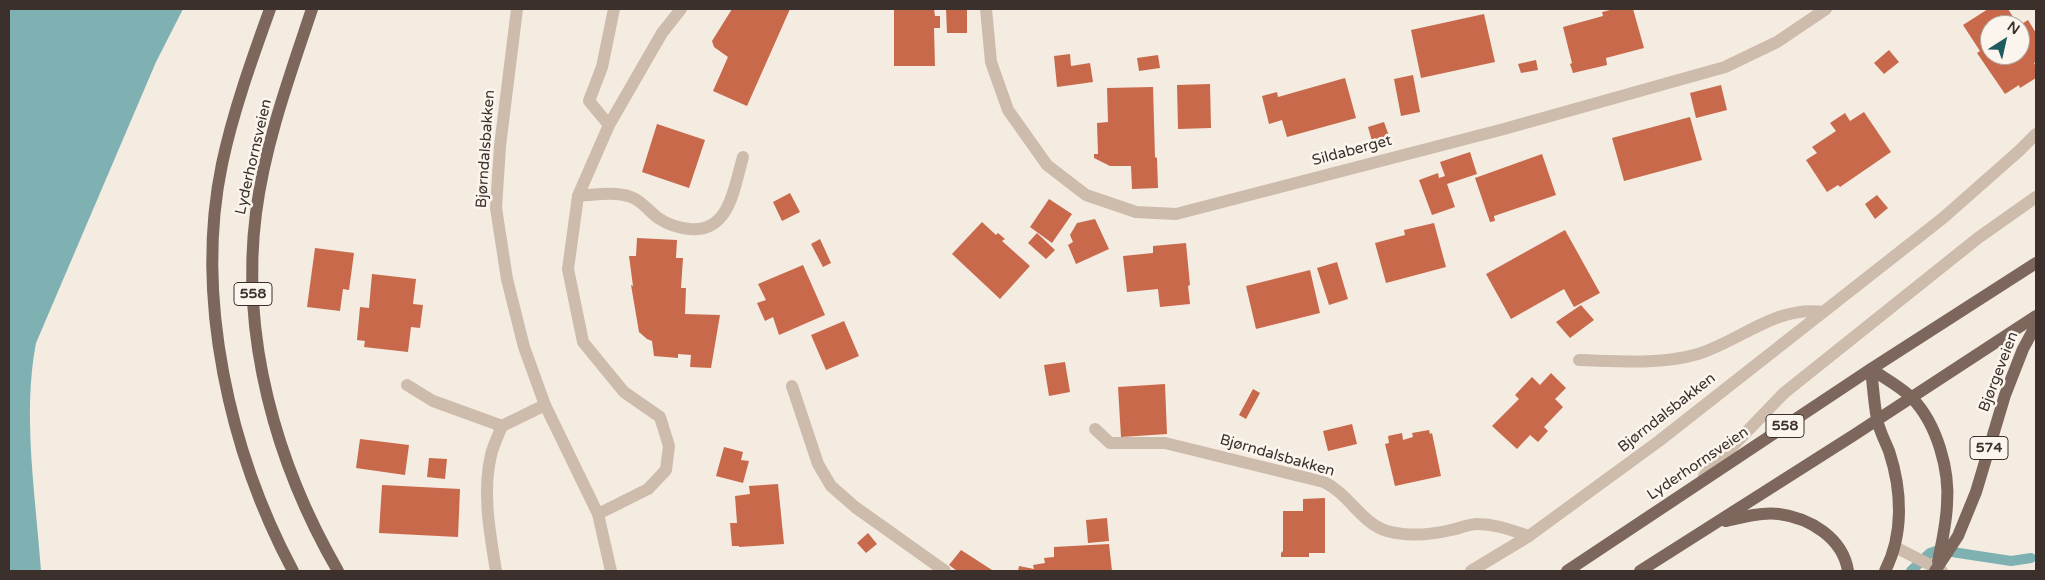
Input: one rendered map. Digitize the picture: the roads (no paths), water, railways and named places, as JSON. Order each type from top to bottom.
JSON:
[{"type":"main road","name":"Lyderhornsveien","points":[[270,9],[222,164],[214,215],[213,272],[217,332],[227,391],[241,445],[259,498],[293,571]]},
{"type":"main road","name":"Lyderhornsveien","points":[[312,9],[282,102],[263,175],[256,212],[252,260],[253,317],[264,384],[279,437],[295,483],[319,539],[338,571]]},
{"type":"main road","name":"Lyderhornsveien","points":[[1567,571],[1698,483],[2036,263]]},
{"type":"main road","points":[[1640,571],[2036,316]]},
{"type":"main road","name":"Bjørgeveien","points":[[1938,570],[1958,536],[1976,492],[2005,395],[2023,349],[2036,325]]},
{"type":"main road","points":[[1872,369],[1912,397],[1927,419],[1941,452],[1948,503],[1938,570]]},
{"type":"main road","points":[[1872,369],[1877,420],[1896,475],[1899,500],[1895,548],[1885,571]]},
{"type":"main road","points":[[1716,523],[1744,516],[1769,514],[1795,517],[1823,530],[1836,544],[1847,563],[1848,571]]},
{"type":"street","name":"Bjørndalsbakken","points":[[517,9],[500,146],[496,208],[507,279],[524,347],[545,404],[598,514],[611,571]]},
{"type":"street","points":[[609,125],[589,101],[602,67],[614,9]]},
{"type":"street","points":[[598,514],[648,489],[666,470],[669,446],[660,417],[624,392],[583,342],[568,269],[578,196],[609,125],[662,33],[681,9]]},
{"type":"street","name":"Sildaberget","points":[[986,9],[992,62],[1008,110],[1047,165],[1086,195],[1136,212],[1176,214],[1504,129],[1725,67],[1777,42],[1826,9]]},
{"type":"street","name":"Bjørndalsbakken","points":[[1471,571],[1529,536],[1659,441],[1943,218],[2036,134]]},
{"type":"street","points":[[578,196],[613,194],[631,197],[643,204],[658,218],[671,225],[705,230],[716,224],[724,215],[743,157]]},
{"type":"street","points":[[1698,483],[1784,394],[1978,238],[2036,197]]},
{"type":"street","name":"Bjørndalsbakken","points":[[1580,360],[1647,361],[1683,358],[1723,345],[1780,316],[1804,311],[1823,312]]},
{"type":"street","points":[[407,386],[433,401],[502,426]]},
{"type":"street","points":[[792,386],[818,464],[831,486],[855,507],[945,571]]},
{"type":"street","points":[[496,571],[490,539],[487,482],[491,455],[502,426],[545,404]]},
{"type":"street","name":"Bjørndalsbakken","points":[[1095,429],[1110,443],[1165,443],[1324,482],[1336,488],[1364,517],[1387,531],[1412,536],[1442,532],[1476,524],[1502,526],[1529,536]]},
{"type":"street","points":[[1895,548],[1938,570]]},
{"type":"water","points":[[9,9],[183,9],[156,62],[36,343],[32,370],[30,428],[41,571],[9,571]]},
{"type":"waterway","points":[[1911,571],[1930,553],[1939,550],[2011,561],[2031,558]]}]
